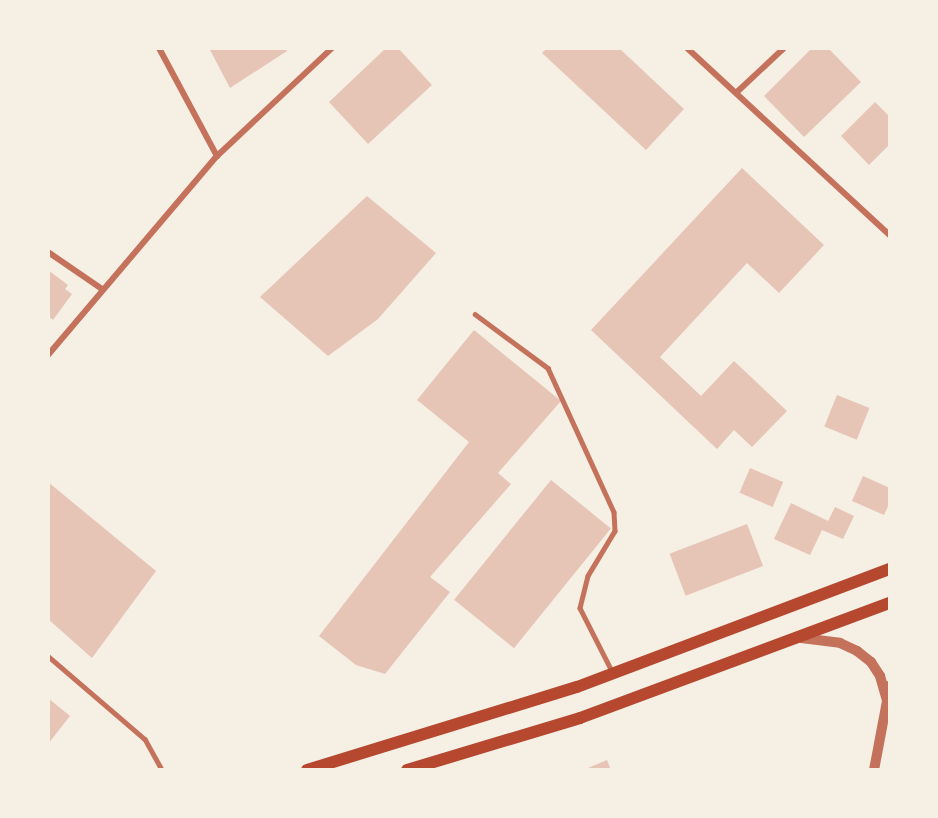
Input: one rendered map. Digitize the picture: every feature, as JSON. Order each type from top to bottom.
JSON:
[{"type":"main road","points":[[307,770],[414,739],[613,674],[890,569]]},
{"type":"main road","points":[[407,770],[580,718],[801,638],[890,603]]},
{"type":"street","points":[[159,48],[217,156]]},
{"type":"street","points":[[48,355],[217,156],[332,48]]},
{"type":"street","points":[[687,48],[890,235]]},
{"type":"street","points":[[737,92],[784,48]]},
{"type":"street","points":[[48,252],[102,289]]},
{"type":"street","points":[[878,574],[890,561]]},
{"type":"street","points":[[801,638],[840,643],[857,651],[871,662],[880,676],[887,700]]},
{"type":"street","points":[[874,770],[890,685]]},
{"type":"lane","points":[[475,314],[548,368],[614,512],[615,531],[588,576],[580,608],[613,674]]},
{"type":"lane","points":[[48,656],[145,739],[162,770]]},
{"type":"building","points":[[209,48],[286,48],[287,51],[230,88]]},
{"type":"building","points":[[386,48],[398,48],[432,85],[368,144],[329,102]]},
{"type":"building","points":[[547,48],[619,48],[684,109],[646,150],[542,53]]},
{"type":"building","points":[[812,48],[828,48],[861,82],[804,137],[764,96]]},
{"type":"building","points":[[875,102],[890,117],[890,144],[869,165],[841,136]]},
{"type":"building","points":[[742,168],[824,245],[779,293],[747,263],[660,357],[701,396],[734,361],[787,411],[752,447],[734,430],[717,449],[591,330]]},
{"type":"building","points":[[367,196],[436,253],[378,319],[328,356],[260,297]]},
{"type":"building","points":[[48,270],[68,285],[65,289],[72,294],[53,320],[48,316]]},
{"type":"building","points":[[474,330],[561,401],[498,473],[511,484],[430,577],[450,592],[385,674],[356,665],[319,636],[469,442],[417,400]]},
{"type":"building","points":[[837,395],[869,408],[857,440],[824,427]]},
{"type":"building","points":[[750,468],[783,482],[773,507],[739,493]]},
{"type":"building","points":[[863,476],[890,488],[890,502],[884,515],[852,501]]},
{"type":"building","points":[[551,480],[611,528],[514,648],[454,600]]},
{"type":"building","points":[[48,482],[156,571],[92,658],[48,619]]},
{"type":"building","points":[[791,503],[828,521],[835,507],[854,516],[843,539],[822,530],[810,555],[774,539]]},
{"type":"building","points":[[747,524],[763,566],[686,596],[670,554]]},
{"type":"building","points":[[48,698],[70,716],[48,744]]},
{"type":"building","points":[[607,760],[611,770],[583,770]]}]
